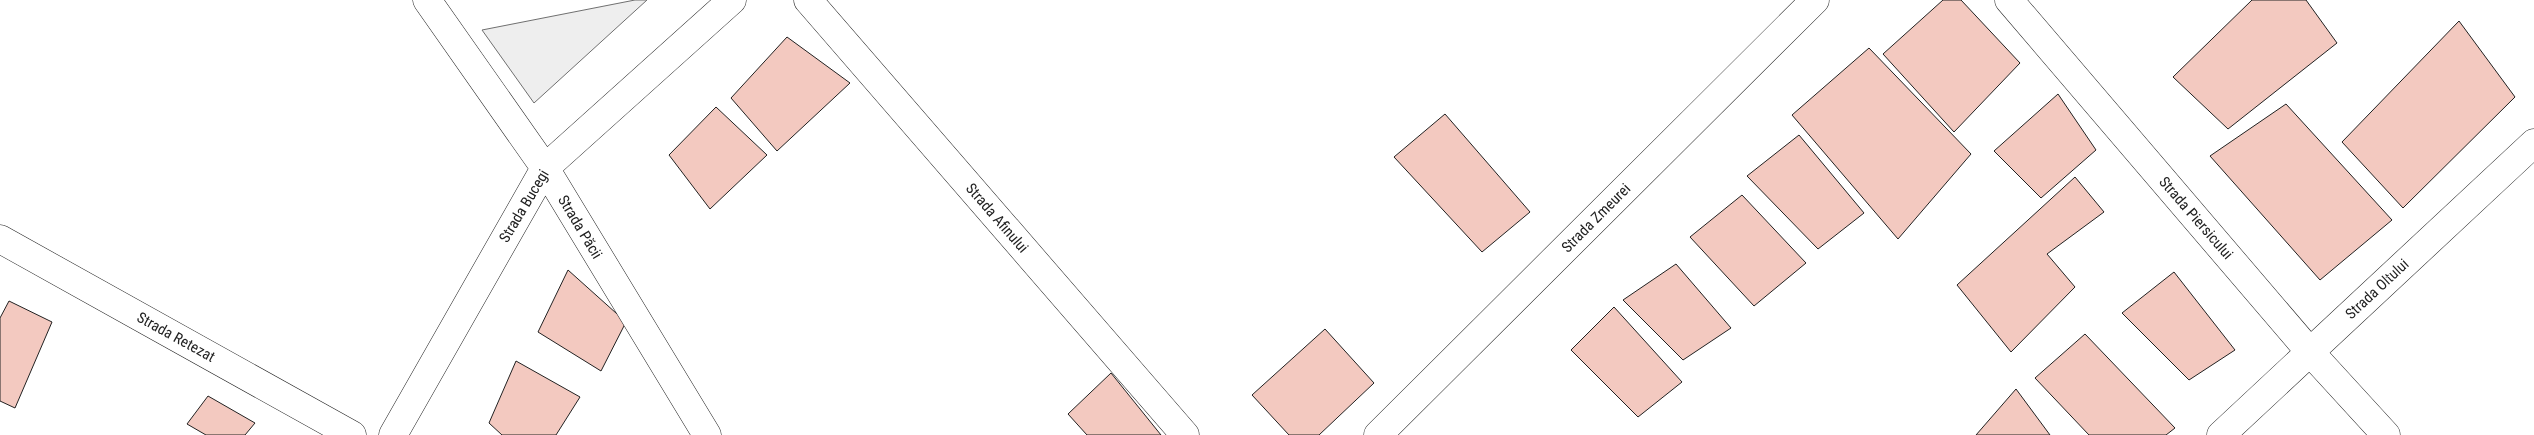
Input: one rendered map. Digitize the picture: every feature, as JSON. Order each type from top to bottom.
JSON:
[{"type":"street","name":"Strada Păcii","points":[[427,0],[545,168],[707,435]]},
{"type":"street","name":"Strada Bucegi","points":[[393,435],[545,168],[732,0]]},
{"type":"street","name":"Strada Afinului","points":[[808,0],[1185,435]]},
{"type":"street","name":"Strada Zmeurei","points":[[1378,435],[1815,0]]},
{"type":"street","name":"Strada Piersicului","points":[[2009,0],[2310,352],[2386,435]]},
{"type":"street","name":"Strada Oltului","points":[[2221,435],[2534,143]]},
{"type":"street","name":"Strada Retezat","points":[[0,239],[352,435]]},
{"type":"shaded area","points":[[635,0],[647,0],[534,103],[482,30]]},
{"type":"building","points":[[1943,0],[1961,0],[2020,63],[1954,132],[1883,54]]},
{"type":"building","points":[[2252,0],[2306,0],[2337,43],[2228,129],[2173,77]]},
{"type":"building","points":[[2459,21],[2515,97],[2403,208],[2342,142]]},
{"type":"building","points":[[787,37],[850,83],[777,151],[731,98]]},
{"type":"building","points":[[1869,48],[1971,154],[1898,239],[1792,115]]},
{"type":"building","points":[[2058,94],[2096,150],[2041,198],[1994,151]]},
{"type":"building","points":[[2286,104],[2392,220],[2320,280],[2210,156]]},
{"type":"building","points":[[716,107],[767,155],[710,209],[669,155]]},
{"type":"building","points":[[1445,114],[1530,212],[1482,252],[1394,157]]},
{"type":"building","points":[[1799,135],[1864,213],[1818,249],[1747,176]]},
{"type":"building","points":[[2075,177],[2104,212],[2047,254],[2075,287],[2011,352],[1957,285]]},
{"type":"building","points":[[1742,195],[1806,263],[1754,306],[1690,237]]},
{"type":"building","points":[[1676,264],[1731,328],[1683,360],[1623,300]]},
{"type":"building","points":[[568,270],[626,322],[601,371],[538,332]]},
{"type":"building","points":[[2174,272],[2235,350],[2189,380],[2122,313]]},
{"type":"building","points":[[9,301],[52,322],[15,408],[0,401],[0,318]]},
{"type":"building","points":[[1614,307],[1682,382],[1638,417],[1571,350]]},
{"type":"building","points":[[1325,329],[1374,383],[1319,435],[1289,435],[1252,395]]},
{"type":"building","points":[[2085,334],[2175,428],[2166,435],[2089,435],[2035,378]]},
{"type":"building","points":[[516,361],[580,397],[556,435],[502,435],[489,423]]},
{"type":"building","points":[[1111,373],[1161,435],[1087,435],[1068,414]]},
{"type":"building","points":[[2016,389],[2050,435],[1976,435]]},
{"type":"building","points":[[208,396],[255,423],[245,435],[206,435],[187,424]]}]
